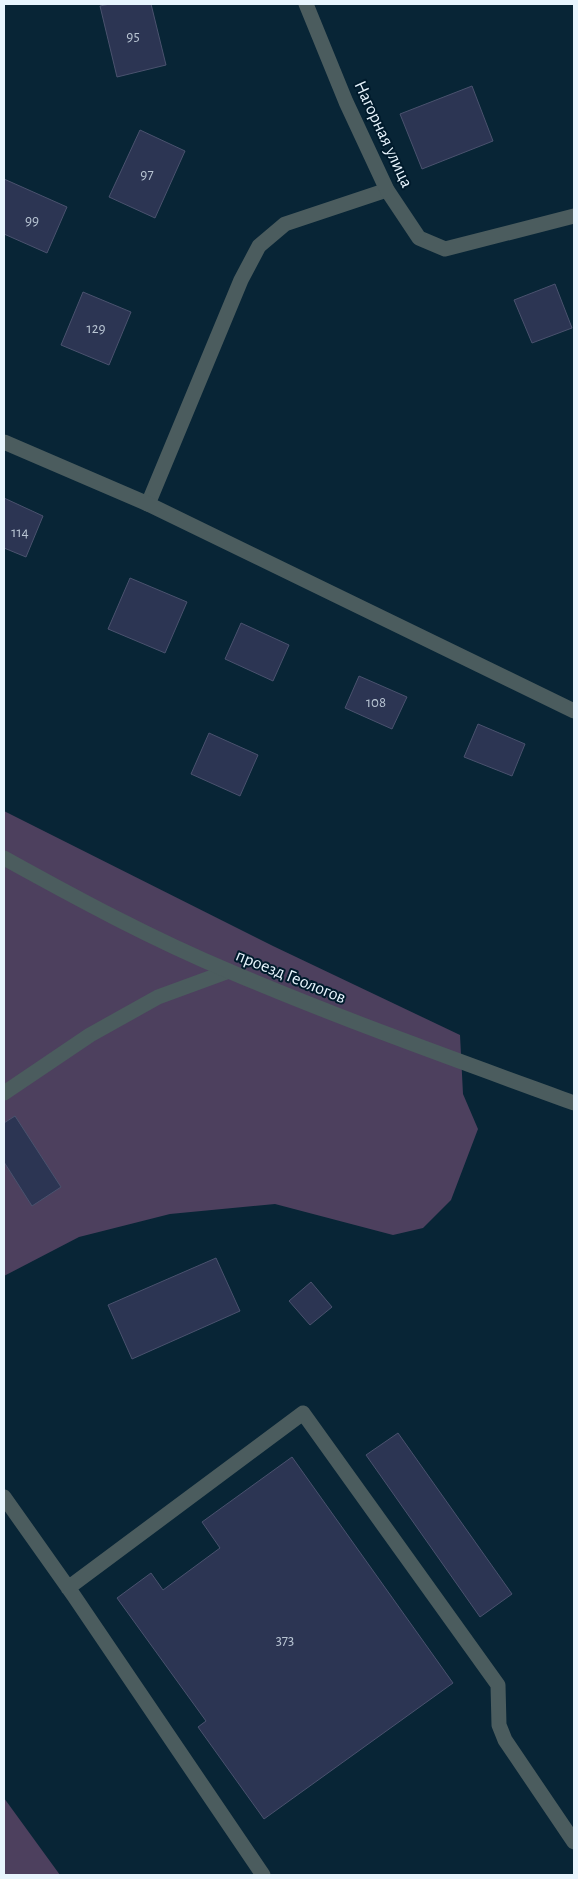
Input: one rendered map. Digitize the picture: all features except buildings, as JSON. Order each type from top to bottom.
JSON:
[{"type":"street","name":"Нагорная улица","points":[[306,4],[346,102],[387,190],[419,238],[445,249],[574,216]]},
{"type":"street","points":[[148,504],[241,280],[259,246],[285,224],[387,190]]},
{"type":"street","points":[[4,442],[148,504],[574,711]]},
{"type":"street","name":"проезд Геологов","points":[[4,858],[106,915],[229,971],[346,1019],[574,1103]]},
{"type":"street","points":[[4,1093],[90,1035],[158,997],[229,971]]},
{"type":"street","points":[[68,1588],[303,1413],[498,1685],[499,1725],[506,1740],[574,1842]]},
{"type":"street","points":[[4,1496],[263,1875]]},
{"type":"shaded area","points":[[4,811],[273,946],[460,1035],[463,1094],[478,1129],[451,1200],[423,1228],[393,1235],[275,1204],[170,1214],[79,1237],[4,1276]]},
{"type":"shaded area","points":[[4,1798],[60,1875],[4,1875]]}]
